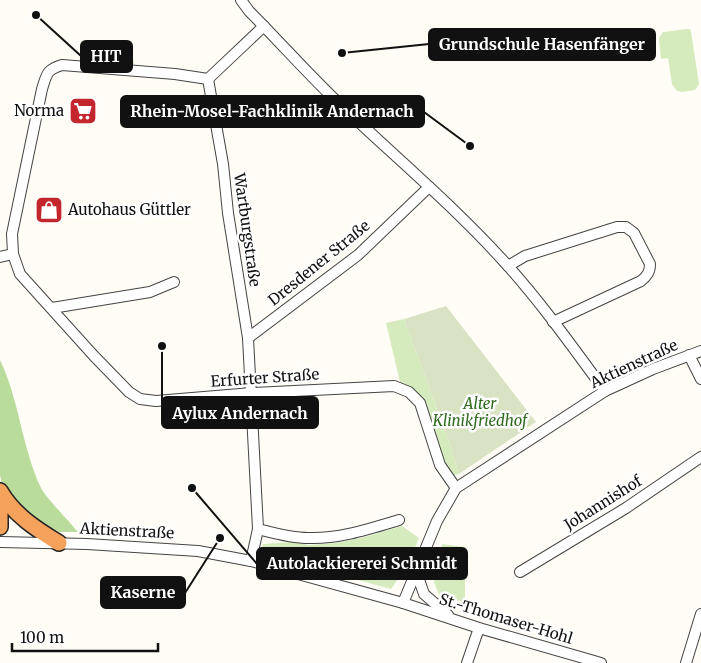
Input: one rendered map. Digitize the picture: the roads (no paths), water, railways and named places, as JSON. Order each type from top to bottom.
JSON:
[{"type":"highway","points":[[0,491],[18,515],[41,532],[59,542]]},
{"type":"highway","points":[[0,511],[0,527]]},
{"type":"street","points":[[241,0],[345,110],[450,204],[508,266],[605,391]]},
{"type":"street","points":[[208,79],[264,26]]},
{"type":"street","name":"Erfurter Straße","points":[[208,79],[175,74],[62,65],[47,72],[14,222],[12,254],[20,274],[94,356],[129,392],[140,399],[156,401],[252,393],[394,386],[409,392],[420,403],[440,464],[456,488]]},
{"type":"street","name":"Wartburgstraße","points":[[208,79],[223,164],[228,213],[248,338],[258,528]]},
{"type":"street","name":"Dresdener Straße","points":[[248,338],[358,255],[429,187]]},
{"type":"street","points":[[508,266],[525,256],[611,228],[626,227],[634,233],[650,264],[647,276],[642,281],[553,322]]},
{"type":"street","points":[[0,257],[12,254]]},
{"type":"street","points":[[52,308],[150,292],[174,282]]},
{"type":"street","name":"Aktienstraße","points":[[0,542],[59,542],[198,551],[251,561],[403,603],[438,521],[456,488],[605,391],[653,369],[701,351]]},
{"type":"street","points":[[689,355],[701,379]]},
{"type":"street","name":"Johannishof","points":[[520,572],[626,508],[701,457]]},
{"type":"street","points":[[251,561],[258,528],[307,538],[358,532],[399,520]]},
{"type":"street","points":[[416,571],[424,594],[452,619]]},
{"type":"street","name":"St.-Thomaser-Hohl","points":[[403,603],[479,628],[601,663]]},
{"type":"street","points":[[686,663],[701,614]]},
{"type":"street","points":[[467,663],[479,628]]},
{"type":"place","name":"HIT","points":[[36,15]]},
{"type":"place","name":"Grundschule Hasenfänger","points":[[342,53]]},
{"type":"place","name":"Norma","points":[[83,111]]},
{"type":"place","name":"Rhein-Mosel-Fachklinik Andernach","points":[[470,146]]},
{"type":"place","name":"Autohaus Güttler","points":[[49,210]]},
{"type":"place","name":"Aylux Andernach","points":[[162,346]]},
{"type":"place","name":"Autolackiererei Schmidt","points":[[192,488]]},
{"type":"place","name":"Kaserne","points":[[220,538]]},
{"type":"park label","name":"Alter Klinikfriedhof","points":[[480,412]]}]
